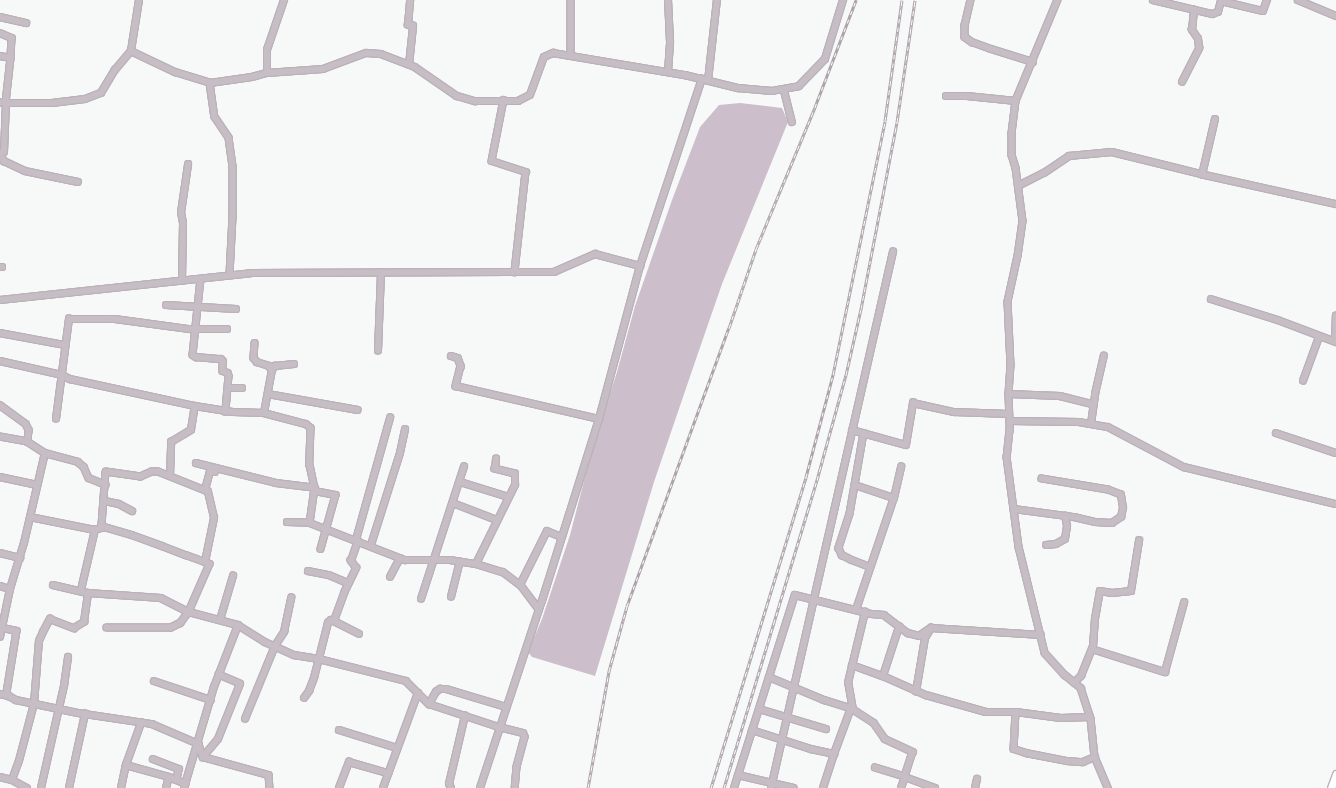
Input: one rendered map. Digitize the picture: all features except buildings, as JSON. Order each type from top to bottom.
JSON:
[{"type":"main road","points":[[1331,788],[1336,774]]},
{"type":"street","points":[[3,103],[52,103],[85,99],[102,92],[115,70],[131,51],[139,0]]},
{"type":"street","points":[[267,73],[267,50],[284,0]]},
{"type":"street","points":[[409,65],[413,26],[408,25],[410,0]]},
{"type":"street","points":[[571,0],[572,56]]},
{"type":"street","points":[[668,0],[670,42],[668,72]]},
{"type":"street","points":[[708,81],[717,0]]},
{"type":"street","points":[[131,51],[175,72],[210,83],[252,77],[267,73],[323,69],[366,53],[381,54],[416,67],[458,96],[475,101],[518,101],[530,95],[544,57],[553,53],[668,72],[738,88],[772,91],[799,86],[825,59],[843,0]]},
{"type":"street","points":[[971,0],[965,26],[965,37],[972,42],[991,49],[1033,62]]},
{"type":"street","points":[[1058,0],[1016,101],[1012,134],[1012,155],[1023,221],[1018,256],[1008,302],[1011,365],[1009,394],[1010,421],[1007,457],[1019,547],[1045,653],[1065,676],[1081,688],[1090,717],[1095,757],[1108,788]]},
{"type":"street","points":[[1153,0],[1212,14],[1218,12],[1221,1],[1263,11],[1267,0]]},
{"type":"street","points":[[1298,0],[1336,16]]},
{"type":"street","points":[[1182,82],[1198,48],[1198,39],[1192,30],[1194,10]]},
{"type":"street","points":[[0,17],[26,23]]},
{"type":"street","points":[[0,33],[12,38],[11,58],[3,103],[4,152],[0,154],[4,161],[25,171],[78,182]]},
{"type":"street","points":[[0,56],[11,58]]},
{"type":"street","points":[[480,788],[539,610],[599,419],[640,266],[702,79]]},
{"type":"street","points":[[210,83],[215,117],[229,138],[233,166],[230,275]]},
{"type":"street","points":[[784,89],[792,122]]},
{"type":"street","points":[[946,96],[967,96],[1016,101]]},
{"type":"street","points":[[504,100],[492,161],[526,172],[515,272]]},
{"type":"street","points":[[1202,175],[1215,120]]},
{"type":"street","points":[[1018,186],[1044,173],[1069,156],[1112,152],[1202,175],[1336,204]]},
{"type":"street","points":[[182,281],[183,223],[181,214],[188,165]]},
{"type":"street","points":[[771,785],[892,252]]},
{"type":"street","points":[[0,300],[250,273],[554,272],[595,254],[640,266]]},
{"type":"street","points":[[378,351],[381,273]]},
{"type":"street","points":[[201,279],[197,328],[193,345],[194,357],[221,359],[223,372],[229,376],[226,412]]},
{"type":"street","points":[[1211,299],[1278,320],[1335,342],[1336,316]]},
{"type":"street","points":[[166,305],[236,309]]},
{"type":"street","points":[[56,419],[69,319],[115,318],[189,329],[228,329]]},
{"type":"street","points":[[0,333],[66,345]]},
{"type":"street","points":[[1303,381],[1320,337]]},
{"type":"street","points":[[255,343],[254,358],[257,362],[269,366],[272,370]]},
{"type":"street","points":[[451,356],[458,358],[461,366],[456,386],[599,419]]},
{"type":"street","points":[[1091,424],[1093,404],[1104,356]]},
{"type":"street","points":[[0,361],[62,375],[70,379],[195,406],[226,412],[264,413],[306,424],[311,428],[310,465],[315,489],[310,523]]},
{"type":"street","points":[[264,413],[272,370],[275,366],[294,364]]},
{"type":"street","points":[[228,388],[242,388]]},
{"type":"street","points":[[268,394],[324,402],[358,410]]},
{"type":"street","points":[[1009,394],[1060,396],[1093,404]]},
{"type":"street","points":[[852,430],[906,445],[913,403],[954,412],[1010,414]]},
{"type":"street","points":[[0,405],[29,427],[28,442]]},
{"type":"street","points":[[170,476],[172,442],[191,430],[195,406]]},
{"type":"street","points":[[304,698],[309,691],[328,623],[331,620],[334,620],[348,582],[356,568],[351,560],[390,418]]},
{"type":"street","points":[[1010,421],[1079,422],[1108,427],[1184,467],[1336,504]]},
{"type":"street","points":[[370,545],[400,453],[405,430]]},
{"type":"street","points":[[864,433],[850,514],[839,548],[842,554],[852,560],[870,567]]},
{"type":"street","points":[[1276,433],[1336,453]]},
{"type":"street","points":[[0,437],[28,442],[45,453],[78,462],[84,467],[89,478],[106,485]]},
{"type":"street","points":[[0,637],[10,589],[20,558],[45,453]]},
{"type":"street","points":[[476,564],[515,485],[516,476],[495,469],[496,459]]},
{"type":"street","points":[[196,463],[276,483],[315,489],[336,495],[321,549]]},
{"type":"street","points":[[421,599],[464,467]]},
{"type":"street","points":[[856,610],[894,498],[901,467]]},
{"type":"street","points":[[205,490],[210,471],[216,472],[217,468]]},
{"type":"street","points":[[104,527],[102,525],[106,472],[136,477],[141,477],[152,472],[170,476],[208,492],[214,518],[206,562]]},
{"type":"street","points":[[0,477],[38,485]]},
{"type":"street","points":[[1014,509],[1112,524],[1121,517],[1123,508],[1120,495],[1108,490],[1079,484],[1042,479]]},
{"type":"street","points":[[460,482],[509,497]]},
{"type":"street","points":[[855,484],[894,498]]},
{"type":"street","points":[[105,501],[120,504],[132,510]]},
{"type":"street","points":[[453,503],[497,520]]},
{"type":"street","points":[[1046,545],[1056,544],[1065,539],[1067,526],[1065,516]]},
{"type":"street","points":[[30,517],[95,530],[104,527],[132,535],[210,564],[189,612],[181,623],[171,628],[108,628]]},
{"type":"street","points":[[287,522],[310,523],[370,545],[405,560],[460,562],[476,564],[503,572],[520,585],[539,610]]},
{"type":"street","points":[[81,590],[95,530]]},
{"type":"street","points":[[520,585],[547,531],[562,537]]},
{"type":"street","points":[[1074,682],[1080,676],[1092,649],[1100,591],[1112,593],[1131,591],[1139,541]]},
{"type":"street","points":[[0,553],[20,558]]},
{"type":"street","points":[[390,577],[400,558]]},
{"type":"street","points":[[451,597],[460,562]]},
{"type":"street","points":[[308,571],[329,575],[348,582]]},
{"type":"street","points":[[220,620],[233,576]]},
{"type":"street","points":[[53,585],[81,590],[88,593],[127,597],[158,598],[189,612],[238,625],[275,646],[298,656],[319,659],[406,681],[429,704],[499,727],[523,733],[525,737],[517,768],[515,788]]},
{"type":"street","points":[[0,586],[10,589]]},
{"type":"street","points":[[12,780],[19,761],[34,704],[39,641],[50,619],[74,628],[84,622],[88,593]]},
{"type":"street","points":[[734,788],[795,595],[856,610],[884,615],[908,633],[919,636],[931,628],[1041,635]]},
{"type":"street","points":[[245,719],[275,646],[284,632],[291,598]]},
{"type":"street","points":[[1092,649],[1165,672],[1184,603]]},
{"type":"street","points":[[823,788],[834,754],[852,709],[848,682],[865,612]]},
{"type":"street","points":[[334,620],[359,634]]},
{"type":"street","points":[[126,765],[169,777],[177,780],[185,786],[219,675],[238,625]]},
{"type":"street","points":[[883,676],[899,627]]},
{"type":"street","points":[[3,628],[17,631],[7,693],[9,696]]},
{"type":"street","points":[[916,692],[925,638],[931,628]]},
{"type":"street","points":[[41,788],[59,708],[68,656]]},
{"type":"street","points":[[852,665],[883,676],[916,692],[986,712],[1016,712],[1055,717],[1090,717]]},
{"type":"street","points":[[204,757],[218,739],[240,684],[219,675]]},
{"type":"street","points":[[769,677],[852,709],[874,723],[885,739],[913,752],[910,765],[901,788]]},
{"type":"street","points":[[154,681],[211,700]]},
{"type":"street","points":[[429,704],[436,692],[440,689],[446,689],[506,707]]},
{"type":"street","points":[[383,788],[418,693]]},
{"type":"street","points":[[0,694],[9,696],[16,700],[34,704],[85,714],[152,724],[199,744],[204,757]]},
{"type":"street","points":[[759,709],[826,729]]},
{"type":"street","points":[[1016,712],[1014,749],[1067,761],[1083,762],[1095,757]]},
{"type":"street","points":[[69,788],[85,714]]},
{"type":"street","points":[[452,788],[449,784],[465,716]]},
{"type":"street","points":[[121,788],[126,765],[141,723]]},
{"type":"street","points":[[339,730],[397,748]]},
{"type":"street","points":[[752,730],[811,749],[834,754]]},
{"type":"street","points":[[204,757],[268,775],[270,788]]},
{"type":"street","points":[[153,759],[179,769],[177,780]]},
{"type":"street","points":[[339,788],[349,762],[388,773]]},
{"type":"street","points":[[875,768],[935,788]]},
{"type":"street","points":[[738,775],[771,785],[794,788]]},
{"type":"street","points":[[0,777],[12,780],[27,788]]},
{"type":"street","points":[[166,788],[169,777]]},
{"type":"street","points":[[976,788],[977,779]]},
{"type":"shaded area","points":[[740,103],[782,108],[788,122],[722,284],[654,482],[595,676],[532,657],[528,652],[542,619],[570,535],[595,439],[617,372],[635,306],[672,200],[700,127],[719,105]]},
{"type":"railway","points":[[588,788],[609,671],[627,606],[729,328],[756,249],[815,107],[856,0]]},
{"type":"railway","points":[[711,788],[806,477],[833,375],[885,121],[902,0]]},
{"type":"railway","points":[[724,788],[817,480],[846,375],[861,309],[897,122],[915,0]]}]
